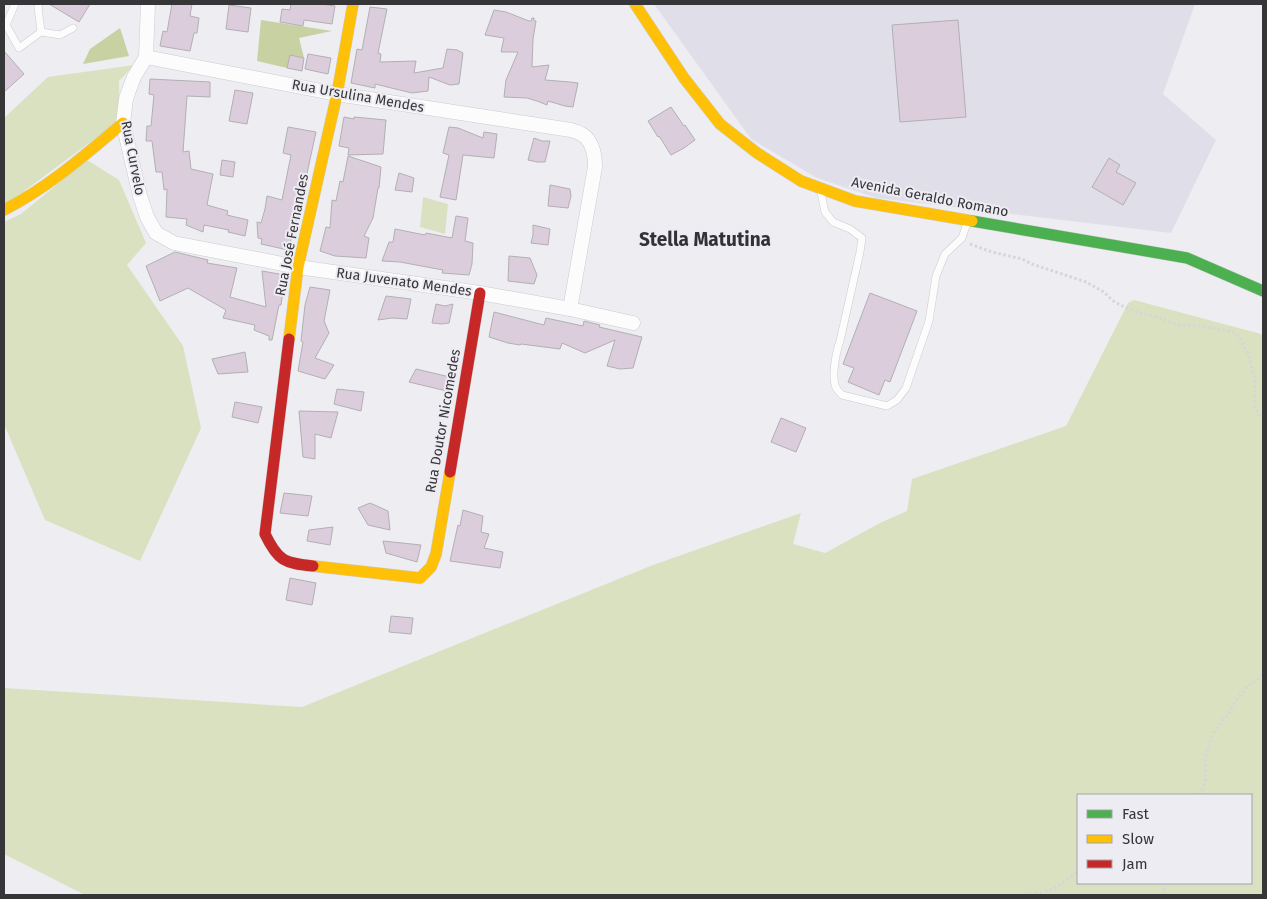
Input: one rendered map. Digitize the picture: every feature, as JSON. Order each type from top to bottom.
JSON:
[{"type":"street","name":"Rua Curvelo","points":[[148,4],[146,57],[134,77],[129,90],[123,123],[140,196],[147,217],[156,232],[174,242]]},
{"type":"street","name":"Rua José Fernandes","points":[[353,4],[337,94],[298,267],[265,534],[272,550],[284,561],[293,564],[420,578],[432,566],[436,554]]},
{"type":"street","name":"Avenida Geraldo Romano","points":[[635,4],[684,78],[720,124],[757,153],[801,181],[855,201],[1187,258],[1263,291]]},
{"type":"street","name":"Rua Ursulina Mendes","points":[[146,57],[337,94],[571,130],[583,135],[588,140],[595,154],[595,166],[570,308]]},
{"type":"street","points":[[4,210],[21,202],[73,165],[123,123]]},
{"type":"street","name":"Rua Juvenato Mendes","points":[[174,242],[298,267],[570,308],[633,323]]},
{"type":"street","name":"Rua Doutor Nicomedes","points":[[436,554],[480,293]]},
{"type":"lane","points":[[15,4],[6,25],[19,48],[41,32],[60,35],[73,28]]},
{"type":"lane","points":[[38,4],[41,32]]},
{"type":"lane","points":[[820,188],[825,212],[833,222],[850,229],[862,238],[836,359],[835,386],[842,396],[887,406],[897,400],[906,388],[930,321],[936,276],[945,254],[962,238],[968,221]]},
{"type":"path","points":[[958,242],[1022,259],[1086,282],[1104,292],[1120,305],[1177,325],[1201,326],[1234,332],[1240,338],[1249,356],[1255,381],[1254,404],[1263,419]]},
{"type":"path","points":[[1200,794],[1206,779],[1205,758],[1213,734],[1246,688],[1257,680],[1263,672]]},
{"type":"path","points":[[1025,895],[1054,888],[1066,882],[1077,872]]},
{"type":"shaded area","points":[[654,4],[1195,4],[1163,94],[1216,140],[1171,233],[877,198],[817,178],[751,139]]},
{"type":"green space","points":[[261,20],[332,31],[299,38],[304,58],[290,55],[287,68],[257,61]]},
{"type":"green space","points":[[120,28],[129,56],[83,64],[90,49]]},
{"type":"green space","points":[[134,65],[119,81],[120,120],[4,206],[4,118],[48,77]]},
{"type":"green space","points":[[87,160],[119,180],[146,243],[127,265],[183,346],[201,428],[140,561],[45,520],[4,424],[4,222],[21,214]]},
{"type":"green space","points":[[423,197],[448,204],[445,234],[420,227]]},
{"type":"green space","points":[[1134,300],[1263,336],[1263,895],[85,895],[4,854],[4,688],[302,707],[653,565],[801,513],[793,544],[825,553],[880,523],[907,511],[912,479],[1066,426],[1128,303]]},
{"type":"building","points":[[49,4],[90,4],[79,22]]},
{"type":"building","points":[[172,4],[192,4],[190,16],[199,18],[197,33],[194,33],[190,51],[160,46],[163,31],[167,32]]},
{"type":"building","points":[[291,4],[335,6],[332,24],[304,20],[303,26],[280,22],[282,9],[290,10]]},
{"type":"building","points":[[229,5],[251,8],[248,32],[226,29]]},
{"type":"building","points":[[370,7],[387,9],[378,53],[381,54],[380,62],[416,61],[414,73],[443,68],[447,49],[457,50],[463,53],[459,84],[450,85],[429,77],[428,91],[412,93],[375,84],[375,88],[351,83],[357,49],[362,50]]},
{"type":"building","points":[[494,10],[506,12],[529,21],[534,18],[534,21],[536,21],[532,67],[549,65],[545,80],[578,83],[573,107],[548,101],[547,105],[527,98],[504,97],[506,80],[518,52],[501,52],[504,38],[485,35]]},
{"type":"building","points":[[958,20],[966,117],[900,122],[892,25]]},
{"type":"building","points":[[4,51],[24,74],[4,92]]},
{"type":"building","points":[[308,54],[331,58],[328,74],[305,69]]},
{"type":"building","points":[[290,55],[304,58],[302,71],[287,68]]},
{"type":"building","points":[[150,79],[210,82],[210,97],[187,96],[183,152],[189,151],[191,169],[213,174],[207,205],[228,211],[227,215],[248,220],[245,236],[228,232],[229,230],[204,225],[203,232],[186,225],[187,219],[166,217],[167,189],[164,190],[162,172],[156,172],[152,141],[146,141],[147,126],[151,126],[154,95],[149,94]]},
{"type":"building","points":[[235,90],[253,93],[247,124],[229,121]]},
{"type":"building","points":[[671,107],[695,140],[671,155],[648,121]]},
{"type":"building","points":[[344,117],[386,120],[383,154],[348,155],[349,148],[339,146]]},
{"type":"building","points":[[288,127],[316,132],[297,219],[288,250],[261,244],[262,239],[258,238],[257,222],[261,223],[267,196],[282,200],[291,155],[283,153]]},
{"type":"building","points":[[449,127],[458,128],[483,138],[484,132],[497,134],[494,158],[463,155],[456,200],[440,197],[449,155],[443,153]]},
{"type":"building","points":[[534,138],[550,141],[545,162],[528,160]]},
{"type":"building","points":[[348,156],[381,167],[373,218],[364,236],[369,238],[366,258],[335,256],[320,251],[326,227],[330,228],[332,200],[336,201],[340,181],[343,182]]},
{"type":"building","points":[[1109,158],[1120,165],[1116,172],[1136,183],[1123,205],[1092,187]]},
{"type":"building","points":[[222,160],[235,162],[233,177],[220,175]]},
{"type":"building","points":[[399,173],[414,178],[412,192],[395,190]]},
{"type":"building","points":[[550,185],[570,189],[571,196],[568,208],[548,206]]},
{"type":"building","points":[[456,216],[468,218],[465,241],[473,243],[472,264],[469,275],[442,273],[443,270],[400,262],[382,261],[389,242],[393,242],[395,229],[452,238]]},
{"type":"building","points":[[533,225],[550,229],[548,245],[531,243]]},
{"type":"building","points":[[175,252],[208,260],[207,263],[237,268],[230,297],[266,307],[262,271],[285,275],[281,305],[279,305],[272,340],[269,340],[269,336],[254,330],[255,325],[223,318],[226,310],[188,288],[160,301],[146,266]]},
{"type":"building","points":[[509,256],[530,258],[537,275],[534,284],[508,281]]},
{"type":"building","points":[[310,287],[330,290],[324,321],[329,333],[315,358],[334,365],[325,379],[298,371],[303,342],[301,341],[305,305]]},
{"type":"building","points":[[870,293],[917,311],[890,382],[885,380],[879,395],[848,382],[854,368],[843,364]]},
{"type":"building","points":[[386,296],[411,299],[407,319],[392,318],[378,320]]},
{"type":"building","points":[[436,304],[445,306],[453,304],[449,323],[432,323]]},
{"type":"building","points":[[494,312],[544,325],[546,318],[583,326],[584,321],[600,325],[599,327],[642,337],[633,368],[620,369],[607,366],[615,340],[585,353],[562,343],[560,349],[508,343],[489,337]]},
{"type":"building","points":[[245,352],[248,372],[218,374],[212,359]]},
{"type":"building","points":[[416,369],[454,378],[451,392],[409,382]]},
{"type":"building","points":[[337,389],[364,392],[361,411],[334,404]]},
{"type":"building","points":[[235,402],[262,407],[258,423],[232,417]]},
{"type":"building","points":[[299,411],[338,412],[331,438],[315,434],[315,459],[303,457]]},
{"type":"building","points":[[781,418],[806,428],[796,452],[771,442]]},
{"type":"building","points":[[284,493],[312,496],[308,516],[280,513]]},
{"type":"building","points":[[370,503],[388,511],[390,530],[368,525],[358,508]]},
{"type":"building","points":[[463,510],[483,516],[481,532],[489,534],[484,548],[503,552],[500,568],[450,561]]},
{"type":"building","points":[[333,527],[330,545],[307,541],[309,530]]},
{"type":"building","points":[[383,541],[421,545],[417,562],[386,553]]},
{"type":"building","points":[[290,578],[316,583],[312,605],[286,600]]},
{"type":"building","points":[[391,616],[413,618],[411,634],[389,632]]},
{"type":"traffic: fast","points":[[972,221],[1187,258],[1263,291]]},
{"type":"traffic: slow","points":[[289,339],[298,267],[337,94],[353,4]]},
{"type":"traffic: slow","points":[[635,4],[684,78],[720,124],[757,153],[801,181],[855,201],[972,221]]},
{"type":"traffic: slow","points":[[4,210],[51,181],[81,159],[123,123]]},
{"type":"traffic: slow","points":[[313,566],[420,578],[431,567],[436,554],[450,472]]},
{"type":"traffic: jam","points":[[450,472],[480,293]]},
{"type":"traffic: jam","points":[[289,339],[265,534],[274,550],[283,559],[295,564],[313,566]]},
{"type":"district","name":"Stella Matutina","points":[[705,239]]}]
